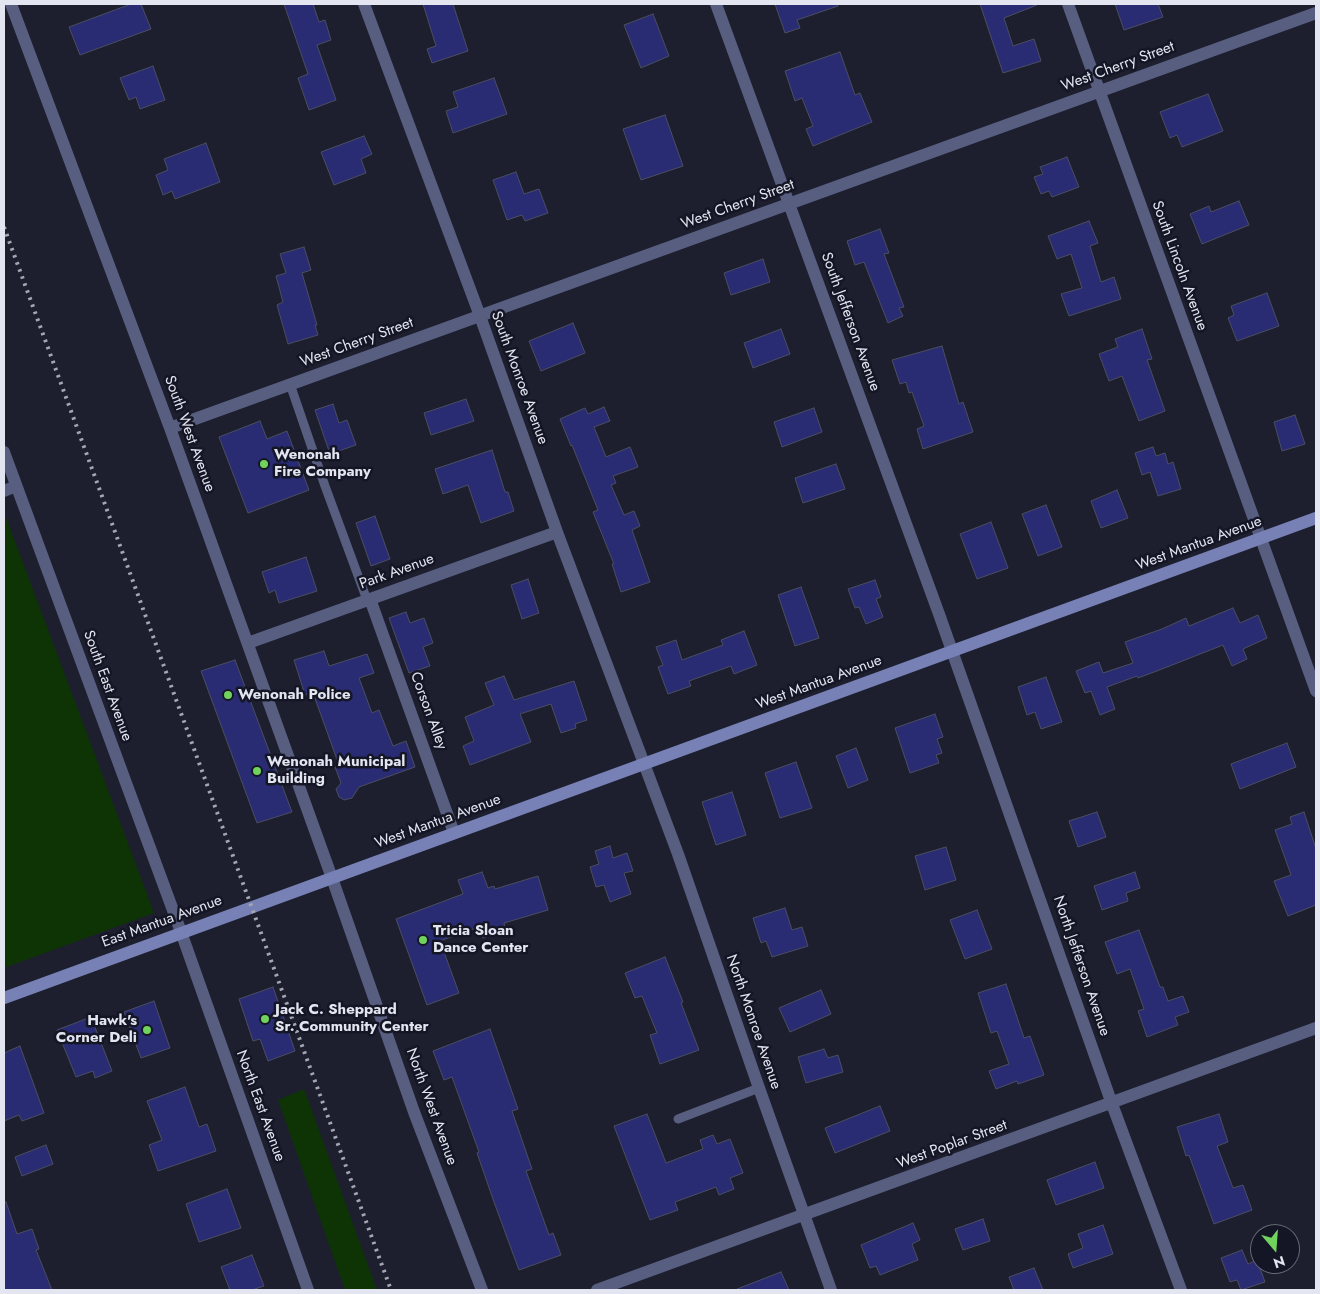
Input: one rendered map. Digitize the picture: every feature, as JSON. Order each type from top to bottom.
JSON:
[{"type":"street","name":"South West Avenue","points":[[11,4],[170,428],[332,878]]},
{"type":"street","name":"South Monroe Avenue","points":[[364,4],[643,764]]},
{"type":"street","name":"South Jefferson Avenue","points":[[716,4],[953,651]]},
{"type":"street","name":"South Lincoln Avenue","points":[[1068,4],[1316,691]]},
{"type":"street","name":"West Cherry Street","points":[[170,428],[1316,13]]},
{"type":"street","name":"South East Avenue","points":[[4,452],[181,932]]},
{"type":"street","points":[[4,491],[16,486]]},
{"type":"street","name":"West Mantua Avenue","points":[[332,878],[1316,518]]},
{"type":"street","name":"Park Avenue","points":[[248,643],[557,532]]},
{"type":"street","name":"Corson Alley","points":[[369,600],[454,833]]},
{"type":"street","name":"North Jefferson Avenue","points":[[953,651],[1112,1104],[1181,1290]]},
{"type":"street","name":"North Monroe Avenue","points":[[643,764],[678,854],[831,1290]]},
{"type":"street","name":"East Mantua Avenue","points":[[4,998],[332,878]]},
{"type":"street","name":"North West Avenue","points":[[332,878],[411,1102],[482,1290]]},
{"type":"street","name":"North East Avenue","points":[[181,932],[308,1290]]},
{"type":"street","name":"West Poplar Street","points":[[598,1290],[1316,1028]]},
{"type":"lane","points":[[290,384],[325,486],[369,600]]},
{"type":"lane","points":[[678,1119],[759,1088]]},
{"type":"green space","points":[[4,512],[154,913],[4,968]]},
{"type":"green space","points":[[304,1089],[377,1290],[345,1290],[278,1100]]},
{"type":"building","points":[[131,4],[141,4],[151,29],[80,55],[69,27]]},
{"type":"building","points":[[284,4],[313,4],[319,22],[325,20],[331,40],[317,45],[336,100],[309,110],[298,78],[308,74]]},
{"type":"building","points":[[423,4],[453,4],[468,51],[432,63],[427,49],[436,46]]},
{"type":"building","points":[[775,4],[837,4],[838,6],[797,20],[800,28],[785,33]]},
{"type":"building","points":[[980,4],[1037,4],[1004,18],[1013,46],[1034,39],[1041,61],[1003,73]]},
{"type":"building","points":[[1115,4],[1158,4],[1163,17],[1124,30]]},
{"type":"building","points":[[653,14],[669,56],[641,68],[624,25]]},
{"type":"building","points":[[840,52],[855,95],[860,93],[872,122],[813,146],[806,129],[813,126],[802,98],[795,101],[785,71]]},
{"type":"building","points":[[153,66],[165,100],[140,109],[136,97],[129,100],[120,78]]},
{"type":"building","points":[[494,78],[507,114],[453,133],[446,111],[458,107],[453,92]]},
{"type":"building","points":[[1208,94],[1223,131],[1182,147],[1177,135],[1170,138],[1160,112]]},
{"type":"building","points":[[665,115],[683,166],[641,180],[623,129]]},
{"type":"building","points":[[364,136],[372,154],[361,159],[366,173],[334,185],[321,152]]},
{"type":"building","points":[[206,143],[220,182],[175,199],[172,191],[163,195],[156,175],[168,170],[164,159]]},
{"type":"building","points":[[1067,157],[1079,187],[1052,197],[1049,191],[1041,194],[1034,177],[1043,174],[1040,167]]},
{"type":"building","points":[[516,172],[524,194],[539,189],[548,213],[525,221],[522,215],[507,220],[493,180]]},
{"type":"building","points":[[1239,201],[1249,225],[1202,244],[1190,214],[1209,206],[1211,212]]},
{"type":"building","points":[[1089,221],[1098,243],[1090,246],[1101,282],[1114,277],[1121,299],[1069,316],[1061,294],[1082,288],[1071,254],[1057,259],[1048,236]]},
{"type":"building","points":[[880,229],[889,253],[884,254],[904,307],[899,308],[903,316],[888,323],[864,262],[855,265],[847,241]]},
{"type":"building","points":[[304,247],[311,270],[302,273],[317,325],[315,325],[318,335],[288,344],[277,305],[283,302],[276,276],[286,273],[280,254]]},
{"type":"building","points":[[763,259],[770,282],[731,295],[724,273]]},
{"type":"building","points":[[1267,293],[1279,326],[1237,341],[1228,318],[1234,315],[1231,306]]},
{"type":"building","points":[[573,323],[585,353],[541,371],[529,341]]},
{"type":"building","points":[[781,329],[790,354],[753,368],[744,343]]},
{"type":"building","points":[[1142,329],[1152,359],[1147,360],[1165,411],[1139,421],[1122,376],[1109,381],[1099,354],[1118,347],[1115,339]]},
{"type":"building","points":[[942,346],[959,404],[963,402],[973,432],[923,449],[917,429],[924,426],[912,392],[909,393],[906,382],[900,384],[892,360]]},
{"type":"building","points":[[466,399],[474,421],[431,435],[424,413]]},
{"type":"building","points":[[333,404],[339,423],[347,420],[356,445],[330,454],[315,410]]},
{"type":"building","points":[[604,407],[610,421],[594,427],[606,457],[630,447],[638,467],[613,476],[616,483],[611,485],[624,515],[634,511],[640,526],[632,530],[650,582],[621,592],[612,564],[614,564],[593,512],[598,510],[560,419],[585,408],[588,414]]},
{"type":"building","points":[[814,408],[822,432],[782,447],[774,422]]},
{"type":"building","points":[[1295,415],[1305,444],[1282,451],[1274,422]]},
{"type":"building","name":"Wenonah Fire Company","points":[[260,421],[267,439],[287,431],[309,490],[248,513],[219,437]]},
{"type":"building","points":[[1153,447],[1156,456],[1165,453],[1168,464],[1173,462],[1181,489],[1158,496],[1150,472],[1142,475],[1135,453]]},
{"type":"building","points":[[492,450],[505,492],[508,492],[514,511],[481,523],[468,485],[443,494],[435,469]]},
{"type":"building","points":[[836,464],[845,489],[803,503],[795,478]]},
{"type":"building","points":[[1117,490],[1128,518],[1101,528],[1091,501]]},
{"type":"building","points":[[1046,505],[1062,547],[1038,556],[1022,514]]},
{"type":"building","points":[[375,516],[390,559],[371,566],[356,523]]},
{"type":"building","points":[[991,522],[1008,568],[977,579],[960,534]]},
{"type":"building","points":[[306,557],[317,591],[279,603],[275,590],[269,593],[262,572]]},
{"type":"building","points":[[528,579],[539,613],[522,619],[511,585]]},
{"type":"building","points":[[875,580],[881,597],[876,599],[883,617],[866,624],[859,607],[855,608],[848,589]]},
{"type":"building","points":[[801,587],[819,638],[795,646],[778,595]]},
{"type":"building","points":[[1233,608],[1240,623],[1258,615],[1267,638],[1243,649],[1247,659],[1232,666],[1223,645],[1138,678],[1137,676],[1107,687],[1115,709],[1100,715],[1091,691],[1085,693],[1076,671],[1099,662],[1103,673],[1133,663],[1125,642],[1186,618],[1189,626]]},
{"type":"building","points":[[406,612],[410,623],[424,618],[433,643],[423,647],[430,666],[409,673],[389,618]]},
{"type":"building","points":[[744,631],[757,665],[734,674],[731,666],[689,681],[691,686],[668,694],[658,667],[663,665],[656,647],[676,640],[682,660],[723,645],[721,640]]},
{"type":"building","points":[[324,651],[329,666],[367,654],[374,673],[359,678],[372,713],[379,710],[393,746],[406,741],[415,767],[359,787],[352,798],[344,800],[339,797],[336,789],[341,783],[335,767],[339,765],[313,693],[305,695],[294,660]]},
{"type":"building","name":"Wenonah Municipal Building","points":[[235,660],[292,812],[257,823],[201,671]]},
{"type":"building","points":[[504,676],[514,700],[574,681],[587,720],[575,724],[576,728],[561,733],[551,704],[520,714],[531,742],[470,765],[463,746],[474,741],[465,717],[494,705],[485,683]]},
{"type":"building","points":[[1046,677],[1062,722],[1041,729],[1035,712],[1027,715],[1018,687]]},
{"type":"building","points":[[935,714],[943,737],[937,739],[942,753],[936,755],[939,763],[910,773],[895,728]]},
{"type":"building","points":[[1287,743],[1296,767],[1240,789],[1231,764]]},
{"type":"building","points":[[856,748],[868,780],[848,788],[836,756]]},
{"type":"building","points":[[796,762],[812,808],[780,818],[765,773]]},
{"type":"building","points":[[732,792],[746,835],[716,845],[702,802]]},
{"type":"building","points":[[1097,812],[1106,837],[1078,847],[1069,821]]},
{"type":"building","points":[[1304,812],[1316,849],[1316,905],[1288,916],[1274,881],[1291,875],[1275,830],[1292,824],[1290,817]]},
{"type":"building","points":[[610,846],[613,858],[627,853],[633,871],[624,873],[631,894],[610,902],[604,885],[596,887],[590,867],[599,864],[595,851]]},
{"type":"building","points":[[946,847],[956,880],[925,890],[915,856]]},
{"type":"building","name":"Tricia Sloan Dance Center","points":[[482,872],[488,888],[494,886],[495,889],[538,876],[548,910],[504,923],[506,930],[483,938],[478,927],[440,941],[459,993],[427,1005],[396,919],[463,894],[458,880]]},
{"type":"building","points":[[1135,872],[1140,888],[1126,893],[1128,901],[1102,910],[1094,886]]},
{"type":"building","points":[[785,908],[792,930],[802,927],[808,946],[772,957],[766,941],[761,943],[753,918]]},
{"type":"building","points":[[977,910],[992,949],[965,959],[950,920]]},
{"type":"building","points":[[1139,930],[1160,987],[1163,987],[1168,1001],[1183,996],[1189,1012],[1175,1017],[1178,1025],[1147,1037],[1138,1011],[1144,1009],[1130,969],[1117,974],[1105,942]]},
{"type":"building","points":[[665,957],[699,1050],[660,1064],[650,1035],[657,1033],[642,996],[635,998],[625,973]]},
{"type":"building","points":[[1006,984],[1024,1038],[1030,1036],[1044,1075],[1018,1084],[1017,1081],[996,1089],[989,1071],[1009,1064],[997,1031],[991,1033],[978,993]]},
{"type":"building","name":"Jack C. Sheppard Sr. Community Center","points":[[273,987],[295,1051],[268,1061],[260,1039],[253,1041],[239,999]]},
{"type":"building","points":[[821,990],[831,1014],[790,1032],[779,1008]]},
{"type":"building","name":"Hawk's Corner Deli","points":[[154,1001],[170,1048],[141,1058],[124,1012]]},
{"type":"building","points":[[91,1017],[112,1071],[95,1078],[93,1071],[76,1077],[57,1030]]},
{"type":"building","points":[[490,1029],[518,1109],[512,1111],[532,1169],[526,1171],[549,1235],[553,1233],[561,1255],[519,1270],[452,1077],[444,1080],[433,1051]]},
{"type":"building","points":[[20,1046],[44,1113],[22,1121],[19,1115],[4,1121],[4,1053]]},
{"type":"building","points":[[824,1049],[828,1058],[838,1055],[843,1072],[806,1083],[798,1057]]},
{"type":"building","points":[[185,1087],[199,1127],[207,1124],[216,1151],[158,1171],[149,1145],[162,1140],[147,1101]]},
{"type":"building","points":[[880,1106],[890,1131],[835,1153],[825,1128]]},
{"type":"building","points":[[647,1114],[666,1163],[703,1149],[700,1140],[713,1135],[717,1144],[730,1139],[743,1173],[730,1178],[734,1189],[719,1195],[716,1187],[675,1202],[678,1210],[650,1220],[614,1126]]},
{"type":"building","points":[[1219,1114],[1228,1142],[1217,1146],[1233,1188],[1243,1185],[1252,1210],[1214,1224],[1189,1155],[1186,1156],[1177,1127]]},
{"type":"building","points":[[46,1145],[53,1164],[22,1176],[15,1157]]},
{"type":"building","points":[[1095,1162],[1104,1188],[1056,1205],[1047,1180]]},
{"type":"building","points":[[227,1189],[241,1228],[199,1242],[186,1204]]},
{"type":"building","points":[[6,1202],[17,1234],[32,1229],[39,1249],[36,1250],[52,1290],[4,1290],[4,1203]]},
{"type":"building","points":[[983,1219],[990,1241],[963,1250],[955,1229]]},
{"type":"building","points":[[913,1223],[920,1240],[912,1244],[918,1260],[880,1275],[876,1266],[870,1268],[861,1245]]},
{"type":"building","points":[[1103,1225],[1113,1254],[1073,1268],[1068,1254],[1083,1248],[1078,1234]]},
{"type":"building","points":[[1242,1250],[1248,1264],[1250,1263],[1250,1274],[1262,1274],[1265,1282],[1241,1290],[1237,1280],[1230,1282],[1221,1258]]},
{"type":"building","points":[[252,1255],[264,1286],[252,1290],[230,1290],[221,1267]]},
{"type":"building","points":[[1034,1268],[1043,1290],[1014,1290],[1009,1277]]},
{"type":"building","points":[[781,1272],[789,1290],[737,1290],[737,1289]]},
{"type":"railway","points":[[4,227],[391,1290]]},
{"type":"place","name":"Wenonah Fire Company","points":[[264,464]]},
{"type":"place","name":"Wenonah Police","points":[[228,695]]},
{"type":"place","name":"Wenonah Municipal Building","points":[[257,771]]},
{"type":"place","name":"Tricia Sloan Dance Center","points":[[423,940]]},
{"type":"place","name":"Jack C. Sheppard Sr. Community Center","points":[[265,1019]]},
{"type":"place","name":"Hawk's Corner Deli","points":[[147,1030]]}]
